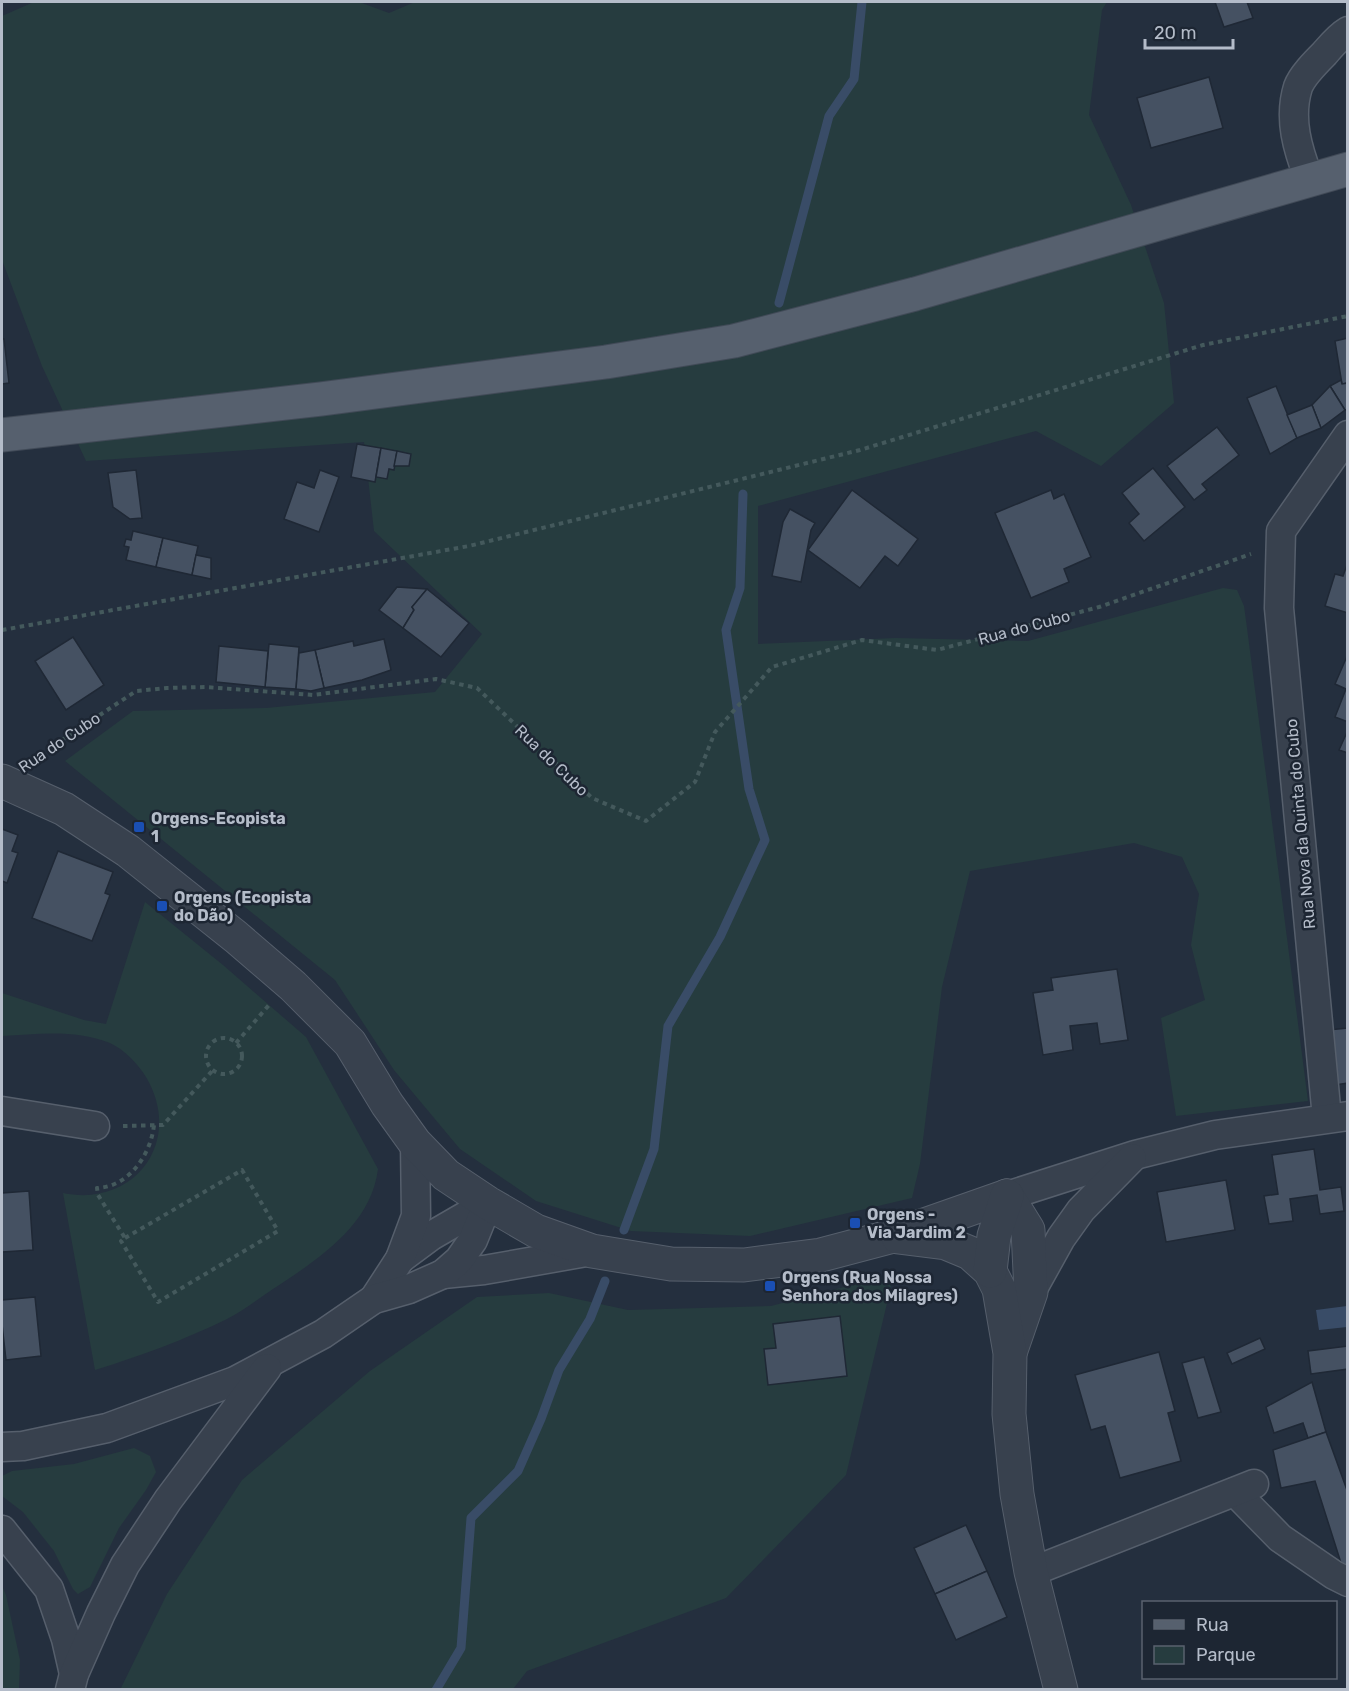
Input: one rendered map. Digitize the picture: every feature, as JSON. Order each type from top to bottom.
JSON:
[{"type":"main road","points":[[2,435],[345,396],[606,362],[734,341],[915,294],[1347,169]]},
{"type":"street","points":[[1309,179],[1297,146],[1294,117],[1299,86],[1314,64],[1347,31]]},
{"type":"street","points":[[1281,531],[1347,435]]},
{"type":"street","name":"Rua Nova da Quinta do Cubo","points":[[1281,531],[1280,608],[1337,1117]]},
{"type":"street","points":[[2,781],[64,809],[128,851],[294,986],[350,1043],[387,1104],[415,1143],[446,1175],[536,1231],[592,1251],[670,1264],[744,1265],[821,1255],[893,1236],[1135,1155],[1215,1135],[1337,1117]]},
{"type":"street","points":[[2,1111],[95,1126]]},
{"type":"street","points":[[374,1299],[400,1259],[416,1216],[415,1143]]},
{"type":"street","points":[[1010,1353],[1031,1292],[1061,1238],[1081,1210],[1135,1155]]},
{"type":"street","points":[[990,1271],[994,1236],[1007,1196]]},
{"type":"street","points":[[1007,1196],[1028,1230],[1031,1292]]},
{"type":"street","points":[[400,1259],[431,1236],[488,1203]]},
{"type":"street","points":[[2,1447],[22,1446],[107,1428],[235,1381],[324,1334],[374,1299],[409,1289],[443,1274],[459,1260],[473,1240],[488,1203]]},
{"type":"street","points":[[893,1236],[946,1243],[970,1253],[990,1271],[999,1289],[1010,1353],[1009,1414],[1017,1494],[1031,1572],[1061,1689]]},
{"type":"street","points":[[443,1274],[484,1270],[592,1251]]},
{"type":"street","points":[[72,1682],[101,1613],[125,1564],[168,1500],[271,1362]]},
{"type":"street","points":[[1031,1572],[1244,1488],[1280,1538],[1347,1582]]},
{"type":"street","points":[[2,1530],[49,1589],[66,1639],[72,1682]]},
{"type":"path","points":[[2,630],[469,546],[860,450],[1203,345],[1347,316]]},
{"type":"path","name":"Rua do Cubo","points":[[30,761],[136,691],[205,687],[313,695],[436,679],[477,688],[592,798],[646,821],[695,782],[715,732],[772,667],[862,640],[937,650],[1099,606],[1254,553],[1281,531]]},
{"type":"path","points":[[236,1043],[270,1005]]},
{"type":"path","points":[[228,1038],[236,1043],[241,1050],[242,1059],[238,1068],[230,1073],[221,1074],[213,1070],[207,1063],[206,1053],[210,1044],[218,1039],[228,1038]]},
{"type":"path","points":[[95,1126],[164,1125],[213,1070]]},
{"type":"path","points":[[125,1238],[98,1195],[97,1188],[113,1184],[138,1165],[147,1153],[154,1125]]},
{"type":"path","points":[[242,1170],[278,1231],[158,1302],[121,1241],[125,1238],[242,1170]]},
{"type":"green space","points":[[34,2],[359,2],[389,13],[415,2],[1107,2],[1102,10],[1089,115],[1131,205],[1164,303],[1174,403],[1101,466],[1036,431],[758,506],[758,644],[896,638],[1028,641],[1223,588],[1237,590],[1244,606],[1308,1101],[1176,1116],[1161,1018],[1205,1000],[1191,945],[1199,894],[1182,857],[1134,843],[970,871],[942,987],[920,1164],[912,1198],[750,1236],[631,1231],[536,1201],[460,1149],[394,1070],[335,980],[65,761],[133,711],[266,708],[435,692],[482,634],[374,531],[364,442],[86,461],[42,366],[2,260],[2,16]]},
{"type":"green space","points":[[145,902],[223,965],[306,1037],[378,1169],[365,1208],[339,1240],[307,1266],[227,1319],[162,1347],[95,1370],[63,1193],[89,1195],[112,1190],[131,1180],[146,1165],[155,1146],[159,1124],[156,1101],[139,1067],[126,1053],[110,1043],[70,1034],[2,1036],[2,993],[84,1020],[106,1024]]},
{"type":"green space","points":[[894,1274],[846,1475],[726,1598],[527,1671],[513,1689],[120,1690],[167,1594],[242,1480],[370,1371],[477,1297],[549,1293],[628,1310],[771,1306]]},
{"type":"green space","points":[[134,1448],[150,1456],[156,1472],[119,1528],[90,1587],[78,1594],[73,1589],[54,1551],[23,1512],[2,1496],[2,1476],[12,1471],[74,1464]]},
{"type":"green space","points":[[2,1586],[20,1660],[19,1689],[2,1689]]},
{"type":"water","points":[[1347,1306],[1347,1327],[1319,1330],[1316,1310]]},
{"type":"building","points":[[1215,2],[1247,2],[1253,18],[1224,27]]},
{"type":"building","points":[[1209,77],[1223,128],[1151,148],[1137,98]]},
{"type":"building","points":[[1348,338],[1348,383],[1342,384],[1335,341]]},
{"type":"building","points":[[2,339],[4,339],[9,383],[2,384]]},
{"type":"building","points":[[1341,380],[1342,384],[1348,383],[1348,409],[1345,410],[1330,386]]},
{"type":"building","points":[[1276,386],[1297,438],[1270,454],[1247,398]]},
{"type":"building","points":[[1330,386],[1345,410],[1321,428],[1312,405]]},
{"type":"building","points":[[1312,405],[1321,428],[1297,438],[1287,415]]},
{"type":"building","points":[[1217,427],[1239,455],[1202,484],[1207,490],[1194,500],[1167,466]]},
{"type":"building","points":[[357,444],[381,448],[375,482],[351,477]]},
{"type":"building","points":[[381,448],[397,451],[394,470],[389,469],[387,479],[376,477]]},
{"type":"building","points":[[397,451],[411,454],[409,466],[394,466]]},
{"type":"building","points":[[1153,468],[1185,507],[1144,541],[1129,523],[1139,514],[1122,493]]},
{"type":"building","points":[[136,470],[142,518],[130,519],[113,507],[108,473]]},
{"type":"building","points":[[320,470],[339,477],[319,532],[284,519],[297,482],[314,488]]},
{"type":"building","points":[[852,490],[918,539],[898,566],[885,556],[860,588],[808,550]]},
{"type":"building","points":[[1051,490],[1054,499],[1064,494],[1091,557],[1064,569],[1069,582],[1031,598],[995,513]]},
{"type":"building","points":[[790,509],[815,523],[811,530],[801,582],[772,576],[783,522]]},
{"type":"building","points":[[133,531],[163,538],[156,567],[126,560],[129,547],[124,546],[126,539],[131,540]]},
{"type":"building","points":[[163,538],[198,546],[192,575],[156,567]]},
{"type":"building","points":[[196,555],[211,558],[211,579],[192,575]]},
{"type":"building","points":[[1348,562],[1348,613],[1325,606],[1335,574],[1343,576]]},
{"type":"building","points":[[397,587],[427,589],[412,607],[414,610],[403,628],[379,610]]},
{"type":"building","points":[[427,589],[469,623],[441,657],[403,628],[414,610],[412,607]]},
{"type":"building","points":[[73,637],[104,685],[66,710],[35,661]]},
{"type":"building","points":[[384,639],[391,670],[362,680],[324,688],[315,650],[353,641],[354,646]]},
{"type":"building","points":[[269,644],[299,647],[296,689],[265,687]]},
{"type":"building","points":[[219,646],[268,651],[265,687],[216,682]]},
{"type":"building","points":[[315,650],[324,688],[311,691],[296,689],[299,653]]},
{"type":"building","points":[[1348,654],[1348,722],[1335,717],[1346,689],[1335,684]]},
{"type":"building","points":[[1348,730],[1348,753],[1339,750]]},
{"type":"building","points":[[2,829],[18,835],[12,851],[18,853],[7,883],[2,881]]},
{"type":"building","points":[[58,851],[113,872],[105,893],[110,895],[92,941],[32,918]]},
{"type":"building","points":[[1117,969],[1128,1040],[1100,1044],[1097,1023],[1070,1026],[1073,1050],[1043,1055],[1033,993],[1053,990],[1051,978]]},
{"type":"building","points":[[1348,1028],[1348,1083],[1335,1085],[1328,1030]]},
{"type":"building","points":[[1314,1149],[1320,1190],[1341,1187],[1344,1211],[1320,1214],[1317,1195],[1290,1199],[1293,1221],[1269,1224],[1264,1196],[1278,1194],[1272,1155]]},
{"type":"building","points":[[1226,1180],[1235,1230],[1166,1242],[1157,1192]]},
{"type":"building","points":[[29,1191],[33,1250],[2,1252],[2,1193]]},
{"type":"building","points":[[35,1297],[41,1356],[6,1360],[2,1300]]},
{"type":"building","points":[[840,1316],[847,1376],[768,1385],[764,1349],[776,1348],[773,1324]]},
{"type":"building","points":[[1260,1338],[1265,1349],[1232,1364],[1227,1353]]},
{"type":"building","points":[[1348,1346],[1348,1369],[1311,1374],[1308,1351]]},
{"type":"building","points":[[1159,1352],[1175,1411],[1168,1413],[1181,1461],[1120,1478],[1105,1426],[1091,1430],[1075,1375]]},
{"type":"building","points":[[1204,1357],[1221,1412],[1198,1418],[1182,1363]]},
{"type":"building","points":[[1312,1382],[1326,1432],[1308,1438],[1303,1423],[1274,1433],[1266,1407]]},
{"type":"building","points":[[1326,1432],[1348,1493],[1348,1566],[1341,1563],[1315,1481],[1281,1488],[1273,1450]]},
{"type":"building","points":[[966,1525],[987,1571],[935,1594],[914,1548]]},
{"type":"building","points":[[987,1571],[1007,1617],[956,1640],[935,1594]]},
{"type":"waterway","points":[[779,303],[829,116],[854,79],[862,2]]},
{"type":"waterway","points":[[624,1230],[654,1149],[668,1026],[720,937],[765,840],[749,789],[726,630],[740,588],[743,494]]},
{"type":"waterway","points":[[436,1690],[461,1648],[471,1518],[518,1471],[559,1370],[590,1319],[605,1281]]},
{"type":"place","name":"Orgens-Ecopista 1","points":[[139,827]]},
{"type":"place","name":"Orgens (Ecopista do Dão)","points":[[162,906]]},
{"type":"place","name":"Orgens - Via Jardim 2","points":[[855,1223]]},
{"type":"place","name":"Orgens (Rua Nossa Senhora dos Milagres)","points":[[770,1286]]}]
